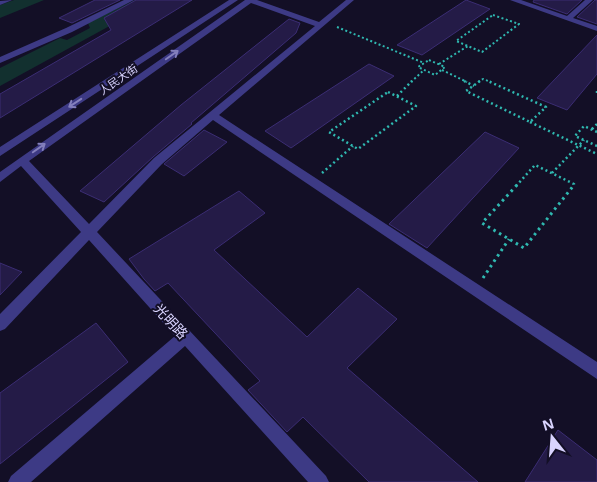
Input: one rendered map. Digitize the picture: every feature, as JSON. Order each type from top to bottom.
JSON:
[{"type":"street","points":[[0,3],[8,0]]},
{"type":"street","points":[[0,60],[69,30],[130,0]]},
{"type":"street","name":"人民大街","points":[[0,152],[234,0]]},
{"type":"street","points":[[250,0],[322,23]]},
{"type":"street","name":"人民大街","points":[[0,178],[22,160],[250,0]]},
{"type":"street","points":[[0,324],[158,161],[350,0]]},
{"type":"street","points":[[514,0],[597,29]]},
{"type":"street","points":[[568,19],[588,0]]},
{"type":"street","points":[[576,22],[597,4]]},
{"type":"street","points":[[212,115],[597,371]]},
{"type":"street","name":"光明路","points":[[22,160],[320,482]]},
{"type":"street","points":[[16,482],[185,337]]},
{"type":"path","points":[[494,15],[519,24],[482,52],[468,46],[456,41],[494,15]]},
{"type":"path","points":[[322,23],[424,63]]},
{"type":"path","points":[[438,64],[468,46]]},
{"type":"path","points":[[429,60],[445,67],[434,75],[418,67],[424,63],[429,60]]},
{"type":"path","points":[[397,96],[424,70]]},
{"type":"path","points":[[441,70],[474,86]]},
{"type":"path","points":[[530,122],[546,107],[483,79],[466,91],[579,146],[597,154]]},
{"type":"path","points":[[388,92],[416,106],[358,149],[353,146],[329,132],[388,92]]},
{"type":"path","points":[[592,130],[597,124]]},
{"type":"path","points":[[597,132],[584,126],[575,136],[597,146]]},
{"type":"path","points":[[552,174],[584,140]]},
{"type":"path","points":[[312,182],[353,146]]},
{"type":"path","points":[[534,165],[574,184],[524,248],[509,239],[482,223],[534,165]]},
{"type":"path","points":[[475,290],[509,239]]},
{"type":"green space","points":[[14,0],[44,0],[0,18],[0,5]]},
{"type":"green space","points":[[135,0],[157,0],[0,86],[0,68],[60,38],[67,40],[90,28],[88,23]]},
{"type":"building","points":[[95,0],[120,0],[72,23],[59,18]]},
{"type":"building","points":[[136,0],[192,0],[0,118],[0,94],[111,30],[104,18]]},
{"type":"building","points":[[466,0],[490,9],[422,55],[397,45]]},
{"type":"building","points":[[534,0],[582,0],[567,14],[533,2]]},
{"type":"building","points":[[597,0],[597,24],[577,17]]},
{"type":"building","points":[[289,19],[300,23],[296,33],[191,123],[104,202],[80,191],[181,105]]},
{"type":"building","points":[[597,35],[597,74],[567,110],[537,98]]},
{"type":"building","points":[[369,64],[394,76],[291,148],[265,131]]},
{"type":"building","points":[[204,130],[227,142],[184,176],[164,164]]},
{"type":"building","points":[[485,132],[519,148],[427,248],[389,224]]},
{"type":"building","points":[[239,191],[265,213],[214,250],[307,337],[358,288],[397,319],[347,368],[478,482],[369,482],[303,417],[287,432],[248,390],[260,381],[168,283],[155,291],[129,259]]},
{"type":"building","points":[[0,263],[22,272],[0,295]]},
{"type":"building","points":[[96,323],[128,362],[0,464],[0,393]]},
{"type":"building","points":[[558,430],[597,460],[597,482],[525,482]]}]
